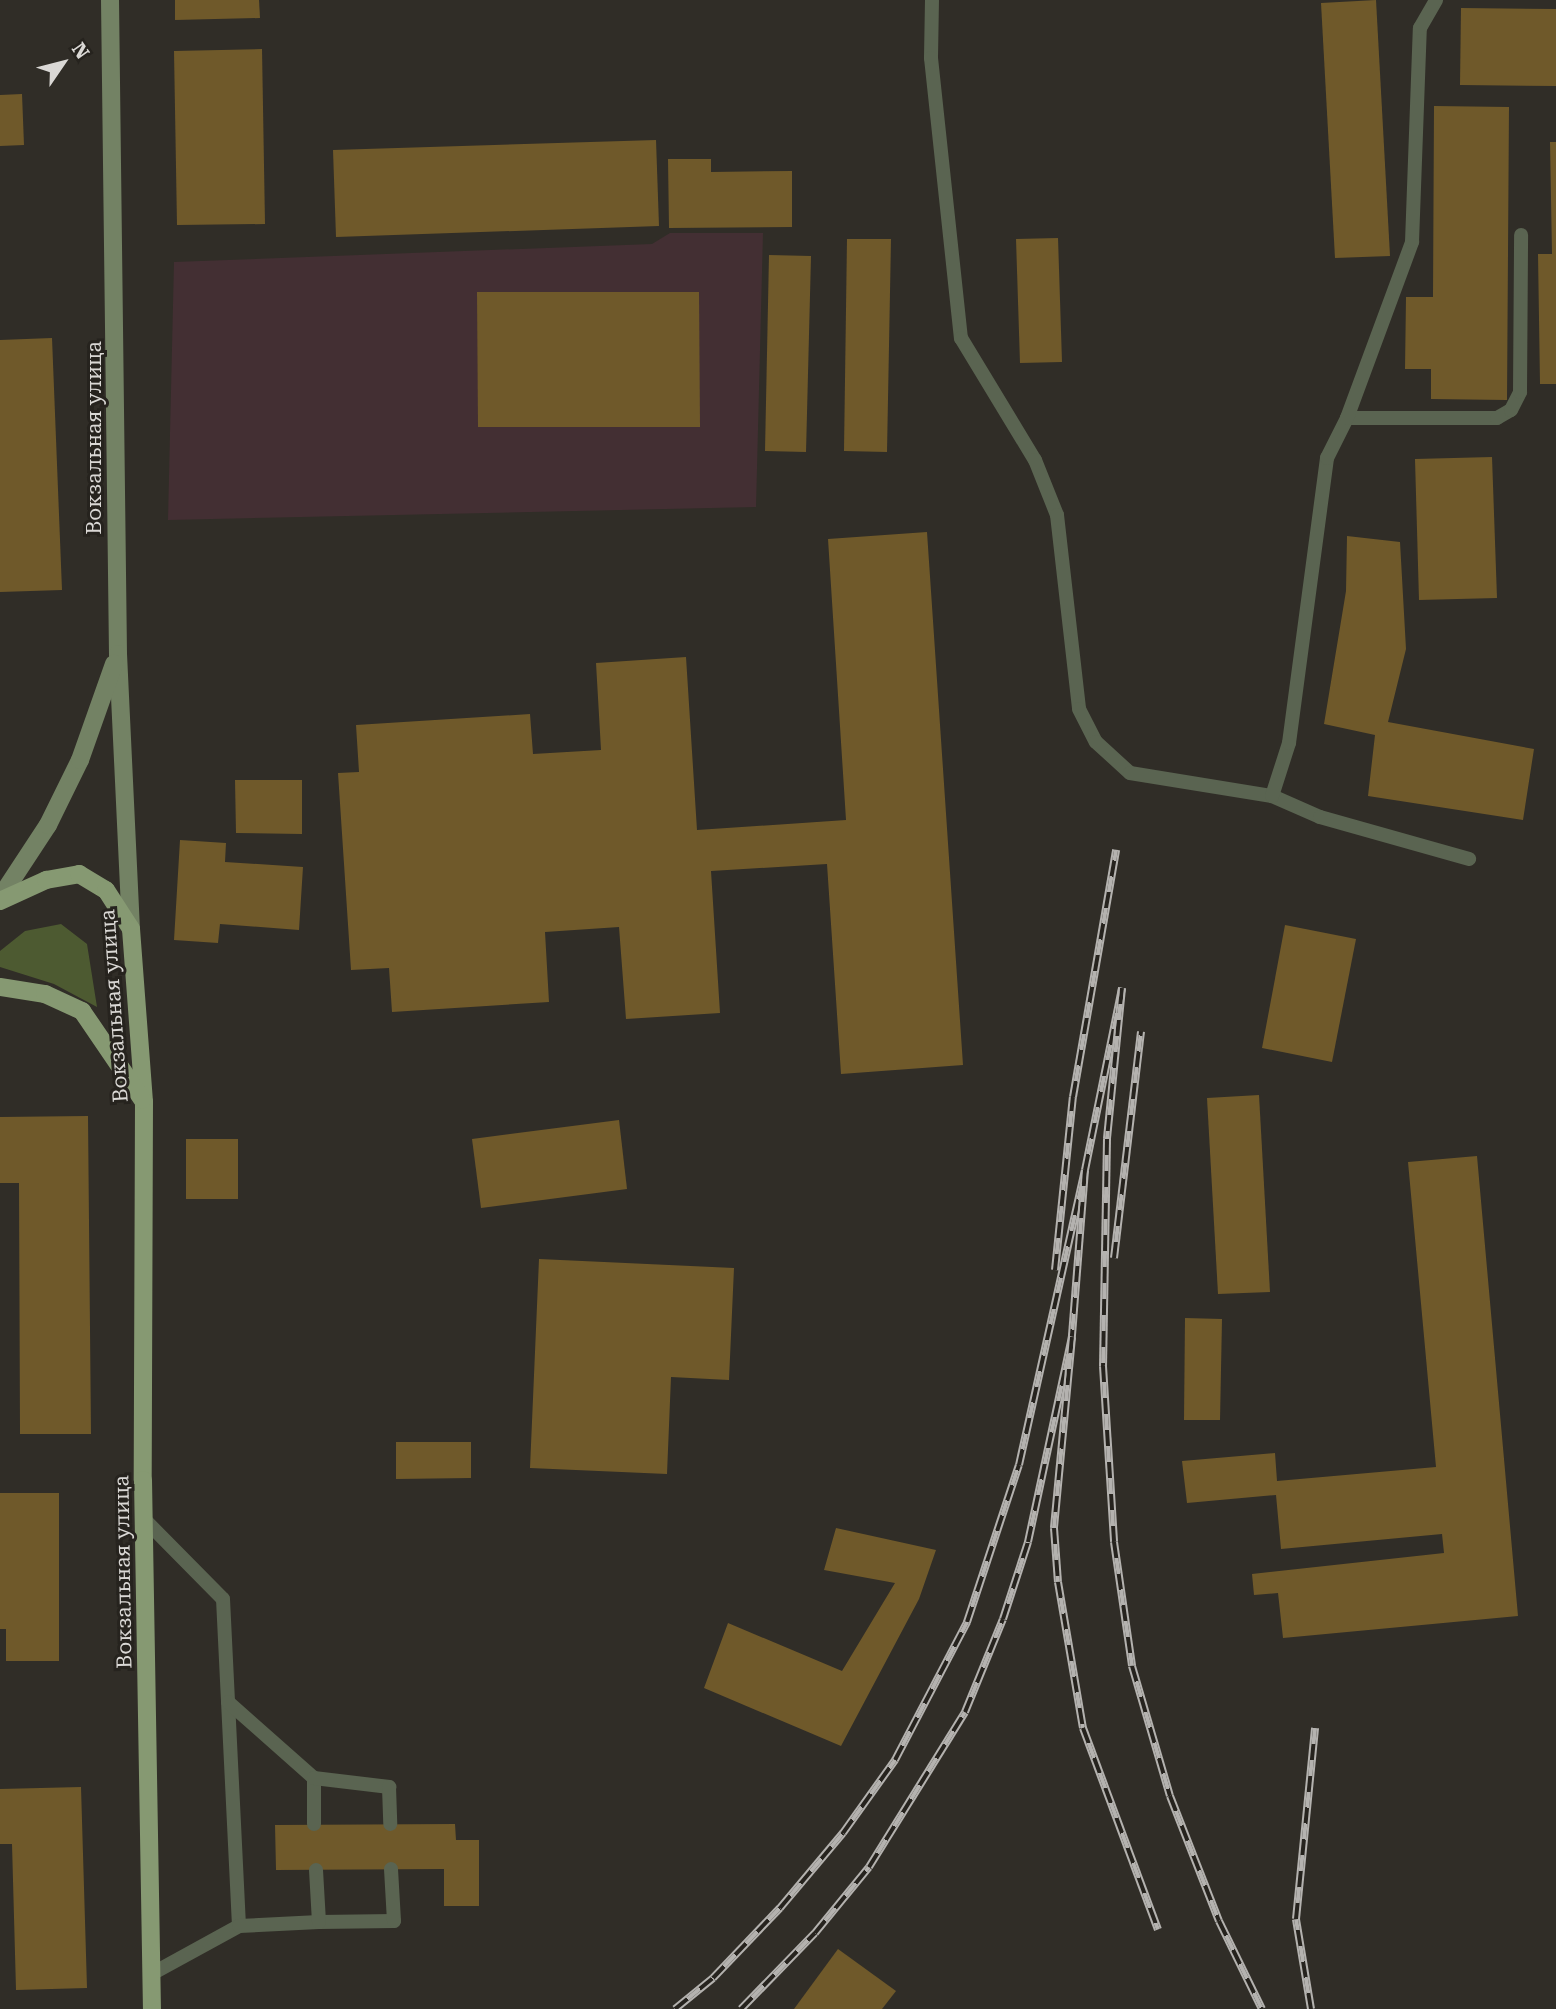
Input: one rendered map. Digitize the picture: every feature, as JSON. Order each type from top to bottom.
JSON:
[{"type":"main road","name":"Вокзальная улица","points":[[110,0],[117,654],[131,929],[144,1102],[145,1520],[152,2009]]},
{"type":"main road","points":[[0,900],[48,825],[80,760],[117,654]]},
{"type":"main road","points":[[0,900],[46,880],[79,874],[106,890],[131,929]]},
{"type":"main road","points":[[0,987],[45,994],[82,1011],[144,1102]]},
{"type":"lane","points":[[932,0],[931,58],[961,338],[1035,460],[1057,514],[1079,709],[1096,743],[1130,774],[1272,796],[1320,817],[1469,859]]},
{"type":"lane","points":[[1272,796],[1289,743],[1328,458],[1346,418],[1412,242],[1420,28],[1436,0]]},
{"type":"lane","points":[[1346,418],[1497,418],[1511,410],[1520,392],[1521,235]]},
{"type":"lane","points":[[145,1520],[223,1600],[239,1926]]},
{"type":"lane","points":[[228,1702],[314,1778],[389,1787],[390,1824]]},
{"type":"lane","points":[[314,1778],[314,1824]]},
{"type":"lane","points":[[316,1870],[319,1922]]},
{"type":"lane","points":[[153,1973],[239,1926],[394,1921],[391,1870]]},
{"type":"shaded area","points":[[670,233],[763,233],[756,507],[168,520],[174,262],[652,244]]},
{"type":"green space","points":[[61,924],[87,944],[97,1007],[54,984],[0,967],[0,951],[25,931]]},
{"type":"building","points":[[175,0],[259,0],[260,18],[175,20]]},
{"type":"building","points":[[1376,0],[1390,256],[1335,258],[1321,3]]},
{"type":"building","points":[[1461,8],[1556,9],[1556,86],[1460,85]]},
{"type":"building","points":[[262,49],[265,224],[177,225],[174,51]]},
{"type":"building","points":[[22,94],[24,145],[0,146],[0,95]]},
{"type":"building","points":[[1434,106],[1509,107],[1507,400],[1431,399],[1431,369],[1405,369],[1406,297],[1433,297]]},
{"type":"building","points":[[656,140],[659,226],[336,237],[333,150]]},
{"type":"building","points":[[1550,142],[1556,142],[1556,384],[1540,384],[1538,254],[1552,254]]},
{"type":"building","points":[[668,159],[711,159],[711,172],[792,171],[792,227],[669,228]]},
{"type":"building","points":[[1058,238],[1062,362],[1020,363],[1016,239]]},
{"type":"building","points":[[847,239],[891,239],[887,452],[844,451]]},
{"type":"building","points":[[769,255],[811,256],[806,452],[765,451]]},
{"type":"building","points":[[477,292],[699,292],[700,427],[478,427]]},
{"type":"building","points":[[52,338],[62,590],[0,592],[0,340]]},
{"type":"building","points":[[1492,457],[1497,598],[1419,600],[1415,459]]},
{"type":"building","points":[[927,532],[963,1065],[841,1074],[827,864],[711,871],[720,1013],[626,1019],[619,927],[545,932],[549,1002],[392,1012],[389,968],[351,970],[338,773],[359,772],[356,725],[530,714],[533,754],[601,750],[596,663],[686,657],[697,830],[846,820],[828,539]]},
{"type":"building","points":[[1347,536],[1400,542],[1406,649],[1388,722],[1534,749],[1523,820],[1368,796],[1375,735],[1324,724],[1346,591]]},
{"type":"building","points":[[235,780],[302,780],[302,834],[236,833]]},
{"type":"building","points":[[180,840],[226,843],[225,862],[303,867],[299,930],[220,924],[218,943],[174,940]]},
{"type":"building","points":[[1285,925],[1356,939],[1332,1062],[1262,1048]]},
{"type":"building","points":[[1259,1095],[1270,1292],[1218,1294],[1207,1098]]},
{"type":"building","points":[[88,1116],[91,1434],[20,1434],[19,1183],[0,1183],[0,1117]]},
{"type":"building","points":[[619,1120],[627,1189],[481,1208],[472,1139]]},
{"type":"building","points":[[186,1139],[238,1139],[238,1199],[186,1199]]},
{"type":"building","points":[[1477,1156],[1518,1616],[1283,1638],[1278,1593],[1254,1595],[1252,1574],[1444,1553],[1442,1534],[1281,1549],[1276,1495],[1187,1503],[1182,1461],[1275,1453],[1277,1481],[1436,1467],[1408,1162]]},
{"type":"building","points":[[539,1259],[734,1268],[729,1380],[671,1377],[667,1474],[530,1468]]},
{"type":"building","points":[[1185,1318],[1222,1319],[1220,1420],[1184,1420]]},
{"type":"building","points":[[396,1442],[471,1442],[471,1478],[396,1479]]},
{"type":"building","points":[[0,1493],[59,1493],[59,1661],[6,1661],[6,1629],[0,1629]]},
{"type":"building","points":[[836,1528],[936,1550],[919,1599],[841,1746],[704,1688],[728,1623],[842,1671],[895,1583],[824,1570]]},
{"type":"building","points":[[81,1787],[87,1988],[16,1990],[12,1844],[0,1844],[0,1789]]},
{"type":"building","points":[[455,1824],[456,1840],[479,1840],[479,1906],[444,1906],[444,1869],[276,1870],[275,1825]]},
{"type":"building","points":[[838,1949],[896,1991],[882,2009],[794,2009]]},
{"type":"railway","points":[[1055,1270],[1073,1097],[1116,850]]},
{"type":"railway","points":[[1085,1170],[1122,988],[1107,1139],[1103,1366],[1114,1542],[1132,1666],[1170,1796],[1219,1921],[1262,2009]]},
{"type":"railway","points":[[1114,1258],[1141,1032]]},
{"type":"railway","points":[[675,2009],[713,1978],[780,1908],[843,1833],[895,1760],[967,1622],[1019,1465],[1085,1170],[1072,1337]]},
{"type":"railway","points":[[741,2009],[815,1933],[869,1867],[965,1712],[1003,1619],[1028,1542],[1072,1337],[1054,1528],[1058,1582],[1083,1728],[1158,1930]]},
{"type":"railway","points":[[1311,2009],[1296,1919],[1315,1728]]}]
